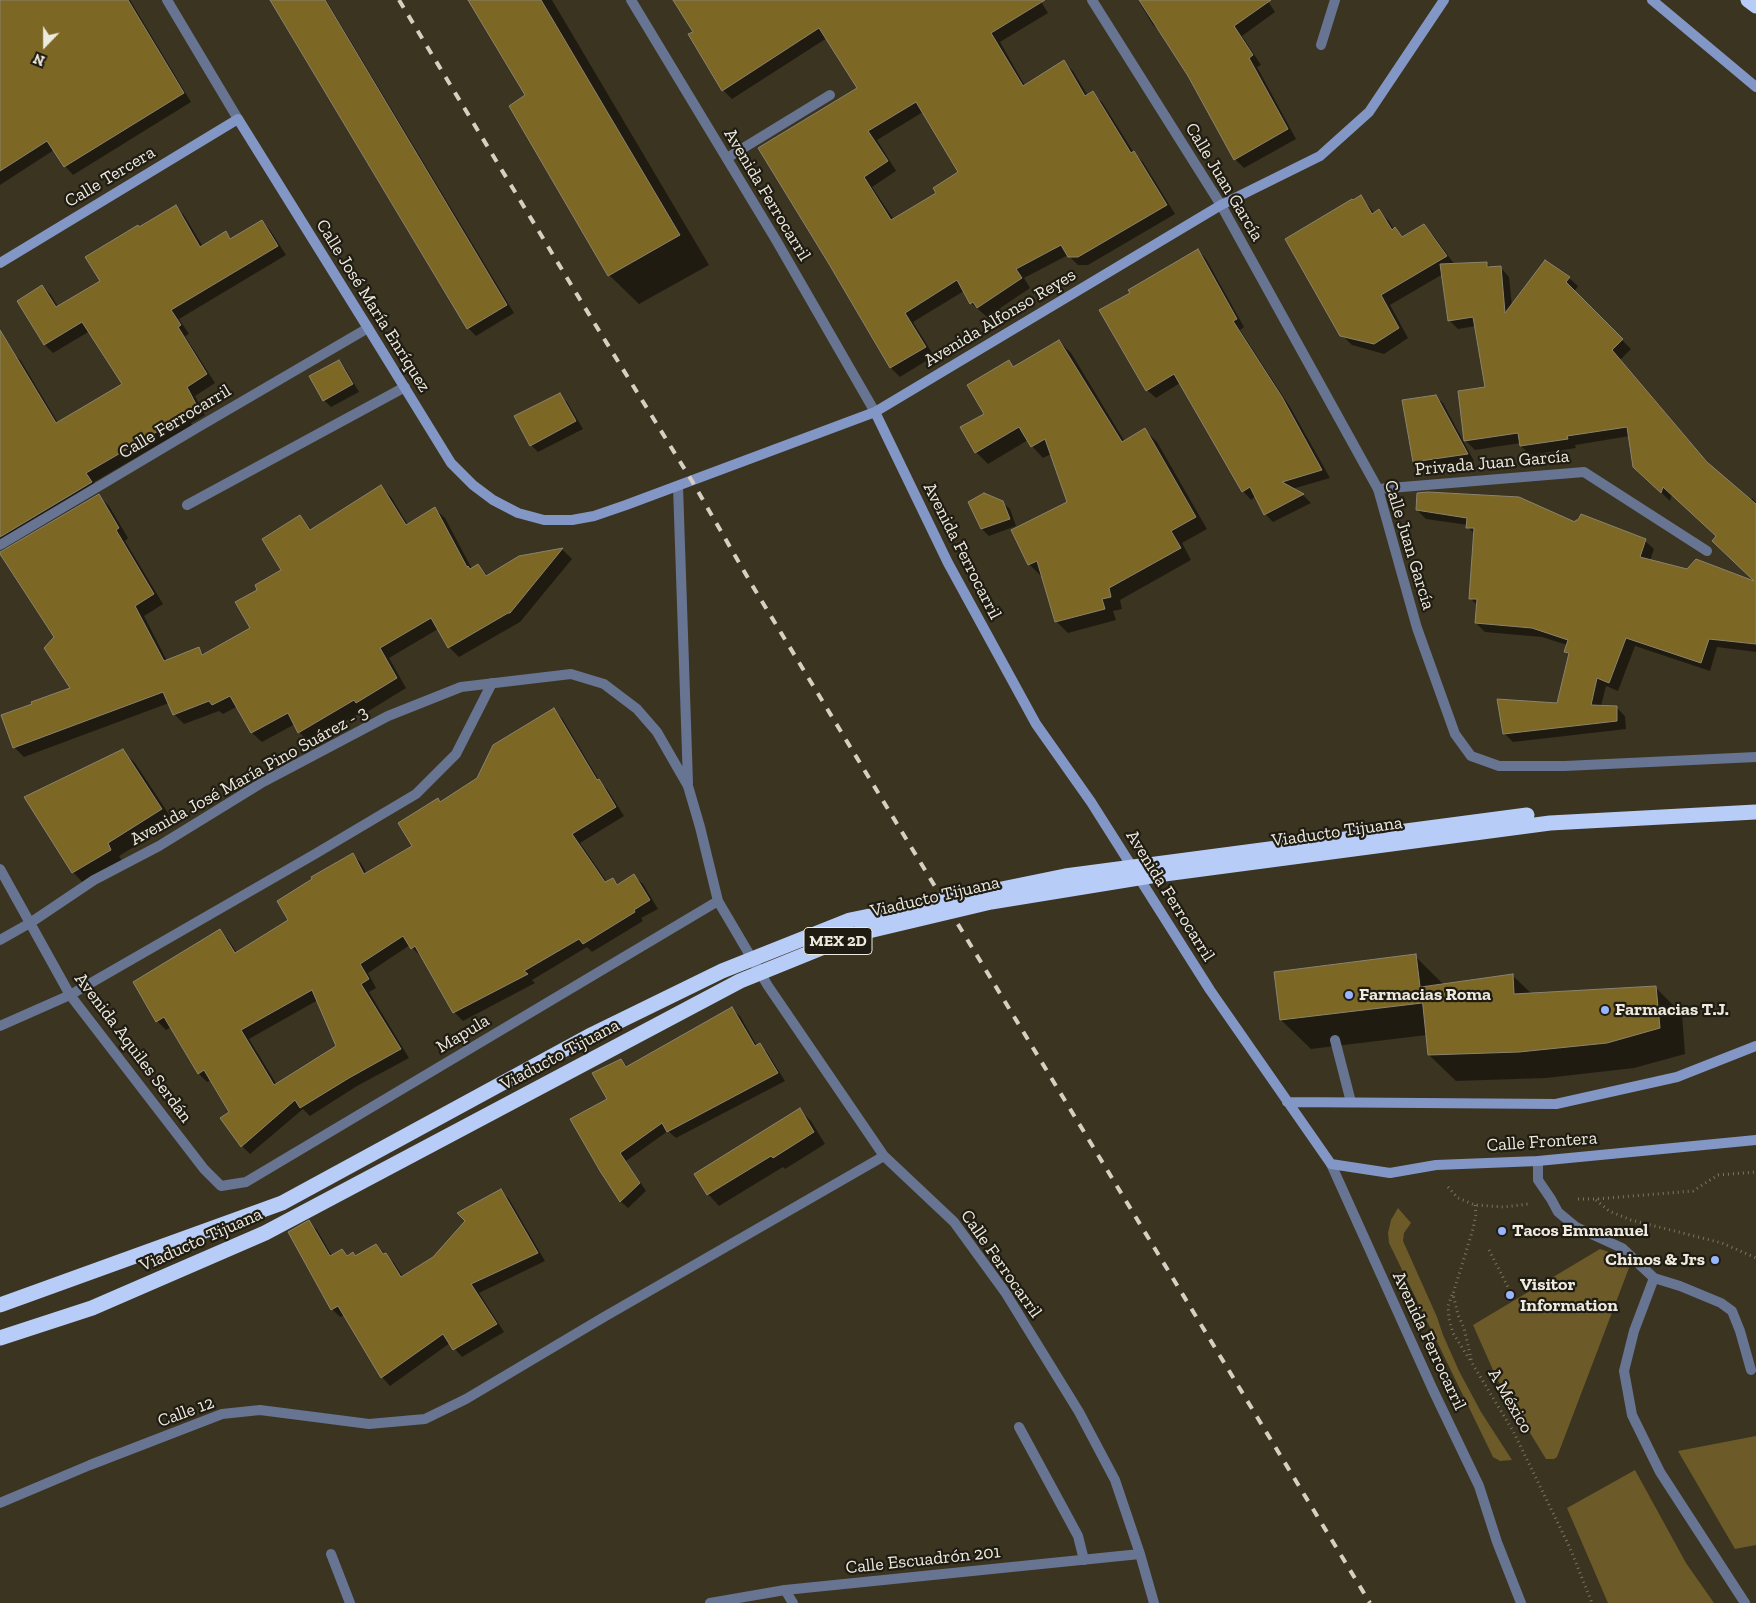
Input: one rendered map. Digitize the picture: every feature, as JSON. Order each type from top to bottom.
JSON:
[{"type":"highway","points":[[1748,0],[1756,6]]},
{"type":"highway","name":"Viaducto Tijuana","points":[[0,1305],[282,1203],[589,1036],[722,971],[850,920],[1065,876],[1544,813],[1756,804]]},
{"type":"highway","name":"Viaducto Tijuana","points":[[0,1338],[92,1308],[265,1233],[740,981],[856,934],[991,902],[1157,875],[1550,823],[1756,812]]},
{"type":"street","points":[[167,0],[238,119]]},
{"type":"street","name":"Avenida Ferrocarril","points":[[631,0],[776,240],[875,412],[948,563],[1036,724],[1091,802],[1210,990],[1331,1164],[1433,1390],[1479,1486],[1497,1542],[1521,1603]]},
{"type":"street","name":"Calle Juan García","points":[[1092,0],[1221,205],[1378,489],[1417,628],[1455,734],[1471,756],[1499,766],[1565,766],[1756,756]]},
{"type":"street","points":[[1321,45],[1335,0]]},
{"type":"street","name":"Avenida Alfonso Reyes","points":[[493,500],[518,513],[544,520],[572,520],[602,513],[678,486],[875,412],[1221,205],[1320,156],[1370,112],[1444,0]]},
{"type":"street","points":[[1652,0],[1755,87]]},
{"type":"street","points":[[727,158],[830,95]]},
{"type":"street","name":"Calle Tercera","points":[[0,263],[238,119]]},
{"type":"street","name":"Calle José María Enríquez","points":[[238,119],[451,463],[473,485],[493,500]]},
{"type":"street","name":"Calle Ferrocarril","points":[[0,546],[195,428],[368,328]]},
{"type":"street","points":[[187,505],[405,388]]},
{"type":"street","name":"Privada Juan García","points":[[1378,489],[1584,472],[1707,551]]},
{"type":"street","points":[[678,486],[688,786]]},
{"type":"street","name":"Avenida José María Pino Suárez - 3","points":[[0,940],[30,923],[94,880],[159,846],[263,782],[388,716],[461,687],[571,674],[604,684],[637,709],[658,732],[688,786],[718,901]]},
{"type":"street","points":[[0,1026],[70,995],[416,794],[456,754],[492,683]]},
{"type":"street","name":"Avenida Aquiles Serdán","points":[[0,869],[70,995],[204,1169],[221,1186]]},
{"type":"street","name":"Calle Ferrocarril","points":[[718,901],[768,986],[884,1156],[954,1222],[1005,1292],[1079,1412],[1115,1480],[1154,1603]]},
{"type":"street","name":"Mapula","points":[[221,1186],[246,1182],[718,901]]},
{"type":"street","points":[[1336,1040],[1351,1102]]},
{"type":"street","points":[[1288,1102],[1556,1104],[1677,1077],[1756,1046]]},
{"type":"street","name":"Calle Frontera","points":[[1331,1164],[1390,1173],[1436,1165],[1538,1161],[1756,1140]]},
{"type":"street","name":"Calle 12","points":[[0,1504],[90,1465],[222,1414],[260,1410],[369,1424],[425,1419],[466,1399],[604,1317],[884,1156]]},
{"type":"street","points":[[1538,1161],[1538,1180],[1558,1212],[1576,1227],[1622,1248],[1654,1278],[1680,1286],[1721,1303],[1732,1312],[1740,1331],[1751,1370]]},
{"type":"street","points":[[1654,1278],[1634,1331],[1624,1371],[1632,1415],[1660,1472],[1745,1603]]},
{"type":"street","points":[[1019,1427],[1078,1536],[1084,1560]]},
{"type":"street","points":[[331,1554],[350,1603]]},
{"type":"street","name":"Calle Escuadrón 201","points":[[710,1603],[785,1590],[1140,1554]]},
{"type":"street","points":[[785,1590],[793,1603]]},
{"type":"path","points":[[1436,1165],[1447,1186],[1458,1198],[1475,1205],[1504,1207],[1551,1199],[1596,1199],[1693,1191],[1718,1175],[1756,1172]]},
{"type":"path","points":[[1596,1199],[1609,1212],[1631,1220],[1722,1243],[1756,1258]]},
{"type":"path","points":[[1472,1362],[1452,1332],[1448,1306],[1473,1229],[1476,1214],[1475,1205]]},
{"type":"path","points":[[1490,1250],[1508,1287]]},
{"type":"path","name":"A México","points":[[1453,1294],[1472,1362],[1513,1431],[1570,1548],[1592,1603]]},
{"type":"shaded area","points":[[1398,1208],[1411,1223],[1404,1233],[1403,1241],[1459,1371],[1481,1412],[1512,1460],[1500,1461],[1493,1457],[1389,1243],[1388,1233],[1391,1220]]},
{"type":"shaded area","points":[[1600,1249],[1632,1260],[1557,1457],[1546,1459],[1497,1379],[1473,1325]]},
{"type":"shaded area","points":[[1756,1436],[1756,1545],[1735,1549],[1678,1451]]},
{"type":"shaded area","points":[[1635,1470],[1686,1563],[1714,1603],[1608,1603],[1567,1508]]},
{"type":"building","points":[[0,0],[128,0],[184,93],[64,167],[47,141],[0,171]]},
{"type":"building","points":[[270,0],[325,0],[507,305],[467,329]]},
{"type":"building","points":[[468,0],[541,0],[680,235],[608,276],[509,106],[525,95]]},
{"type":"building","points":[[673,0],[1045,0],[991,33],[1023,86],[1064,60],[1085,96],[1093,91],[1131,153],[1134,151],[1167,205],[1078,257],[1068,257],[1061,245],[1016,269],[1022,278],[977,308],[973,302],[970,304],[957,280],[905,313],[926,347],[890,368],[758,148],[857,88],[819,28],[722,91],[688,34],[693,32]],"holes":[[[916,102],[958,172],[933,188],[936,193],[891,220],[864,177],[888,161],[868,131]]]},
{"type":"building","points":[[1139,0],[1271,0],[1234,26],[1253,55],[1249,58],[1288,129],[1234,160],[1188,76]]},
{"type":"building","points":[[1361,195],[1372,214],[1379,209],[1392,230],[1395,227],[1402,237],[1424,224],[1447,256],[1381,295],[1399,328],[1374,344],[1340,336],[1285,239]]},
{"type":"building","points":[[176,205],[200,247],[226,231],[230,239],[262,220],[278,246],[171,310],[181,325],[178,327],[207,374],[187,387],[197,406],[183,414],[184,416],[86,473],[92,482],[0,537],[0,330],[56,423],[122,384],[82,322],[44,345],[17,301],[42,285],[56,307],[100,281],[85,257]]},
{"type":"building","points":[[1198,249],[1237,319],[1233,321],[1282,397],[1322,470],[1282,482],[1304,494],[1264,515],[1250,487],[1242,492],[1174,374],[1146,391],[1099,310],[1130,293],[1128,290]]},
{"type":"building","points":[[1545,260],[1570,277],[1566,282],[1623,339],[1612,350],[1707,462],[1756,504],[1756,644],[1709,639],[1701,663],[1626,638],[1609,683],[1597,678],[1591,705],[1617,706],[1617,721],[1503,734],[1497,699],[1557,703],[1569,653],[1564,652],[1568,640],[1532,628],[1475,623],[1477,599],[1469,599],[1474,528],[1466,528],[1467,518],[1416,510],[1417,493],[1519,497],[1575,522],[1581,514],[1646,539],[1640,557],[1687,569],[1696,559],[1754,581],[1712,541],[1716,536],[1663,487],[1661,493],[1633,467],[1627,427],[1567,436],[1568,439],[1520,446],[1518,433],[1464,441],[1458,391],[1485,387],[1473,317],[1448,321],[1440,264],[1487,262],[1487,267],[1501,266],[1505,313]]},
{"type":"building","points":[[1059,340],[1122,442],[1145,428],[1196,517],[1171,531],[1181,548],[1109,588],[1111,597],[1102,599],[1105,609],[1055,622],[1037,561],[1028,565],[1011,530],[1067,502],[1045,439],[1031,447],[1019,427],[975,453],[960,427],[984,414],[967,385],[1009,360],[1013,367]]},
{"type":"building","points":[[339,360],[353,384],[323,401],[309,376]]},
{"type":"building","points":[[560,393],[576,421],[530,446],[514,416]]},
{"type":"building","points":[[1436,395],[1468,454],[1413,462],[1402,400]]},
{"type":"building","points":[[381,485],[406,525],[435,507],[467,567],[470,569],[478,564],[486,576],[519,556],[563,548],[510,613],[448,648],[431,618],[380,648],[397,678],[356,703],[354,700],[298,733],[288,713],[251,733],[230,696],[212,705],[209,701],[173,715],[163,692],[13,748],[1,715],[70,688],[44,648],[54,637],[0,552],[99,494],[119,528],[116,530],[154,594],[135,606],[164,661],[199,647],[202,655],[250,628],[235,602],[257,590],[255,585],[281,570],[262,539],[300,515],[310,530]]},
{"type":"building","points":[[984,493],[1003,501],[1010,519],[981,529],[968,502]]},
{"type":"building","points":[[554,708],[597,780],[599,779],[616,807],[572,834],[605,882],[613,878],[617,885],[634,874],[650,900],[634,910],[635,912],[583,944],[579,939],[524,971],[528,974],[453,1013],[415,946],[411,949],[403,936],[360,964],[369,979],[361,984],[401,1049],[300,1108],[295,1100],[241,1147],[220,1118],[229,1112],[204,1070],[198,1074],[164,1017],[156,1022],[133,982],[220,929],[235,953],[288,920],[277,901],[312,879],[311,877],[353,853],[364,874],[412,846],[398,823],[438,798],[440,802],[477,778],[493,745]],"holes":[[[312,990],[336,1046],[274,1085],[241,1030]]]},
{"type":"building","points":[[123,749],[162,809],[108,843],[111,850],[72,873],[24,797]]},
{"type":"building","name":"Farmacias Roma","points":[[1416,954],[1422,1003],[1280,1020],[1274,972]]},
{"type":"building","points":[[1513,974],[1514,994],[1656,986],[1660,1028],[1607,1043],[1519,1052],[1428,1055],[1421,987]]},
{"type":"building","points":[[732,1007],[755,1046],[760,1043],[778,1073],[667,1132],[662,1123],[620,1153],[640,1183],[620,1202],[570,1119],[607,1099],[592,1073],[621,1059],[626,1067]]},
{"type":"building","points":[[800,1108],[814,1132],[773,1158],[771,1156],[707,1195],[694,1174]]},
{"type":"building","points":[[501,1189],[538,1253],[471,1284],[497,1324],[453,1350],[443,1334],[381,1378],[338,1306],[331,1310],[288,1232],[309,1220],[330,1256],[342,1249],[347,1256],[353,1252],[355,1256],[376,1244],[383,1254],[386,1253],[401,1277],[433,1257],[465,1221],[457,1213]]},
{"type":"railway","points":[[399,0],[1370,1603]]},
{"type":"place","name":"Farmacias Roma","points":[[1349,995]]},
{"type":"place","name":"Farmacias T.J.","points":[[1605,1010]]},
{"type":"place","name":"Tacos Emmanuel","points":[[1502,1231]]},
{"type":"place","name":"Chinos & Jrs","points":[[1715,1260]]},
{"type":"place","name":"Visitor Information","points":[[1510,1295]]}]
